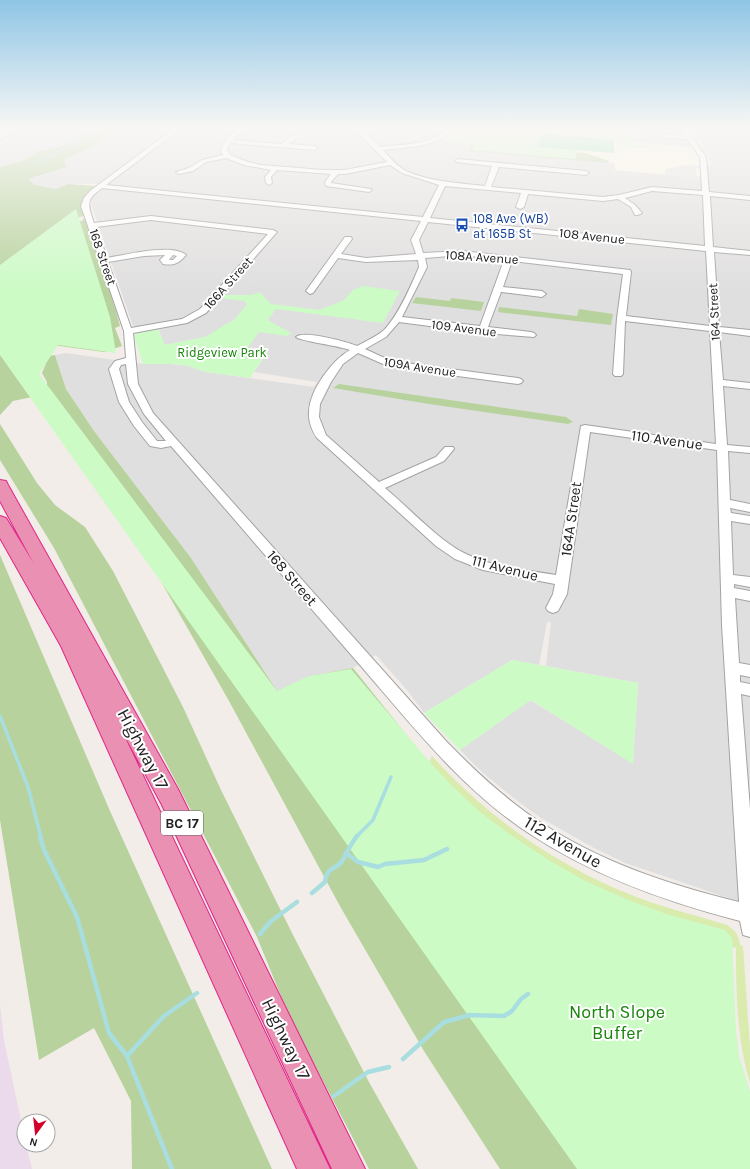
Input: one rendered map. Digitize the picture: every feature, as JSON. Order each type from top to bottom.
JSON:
[{"type":"highway","name":"Highway 17","points":[[0,485],[170,797],[349,1169]]},
{"type":"highway","name":"Highway 17","points":[[0,522],[71,646],[314,1169]]},
{"type":"street","name":"168 Street","points":[[107,182],[92,192],[87,198],[85,206],[128,331],[133,384],[149,414],[410,713]]},
{"type":"street","points":[[328,182],[328,185],[369,190]]},
{"type":"street","points":[[435,182],[443,184],[487,189],[589,198],[619,197],[652,189],[750,198]]},
{"type":"street","points":[[487,189],[490,182]]},
{"type":"street","name":"164 Street","points":[[705,182],[722,447],[727,578],[734,687],[745,767],[750,919]]},
{"type":"street","points":[[421,256],[415,246],[415,240],[443,184]]},
{"type":"street","points":[[644,184],[652,189]]},
{"type":"street","name":"108 Avenue","points":[[101,186],[750,253]]},
{"type":"street","points":[[520,207],[525,192]]},
{"type":"street","points":[[619,197],[633,206],[638,213]]},
{"type":"street","name":"166A Street","points":[[92,225],[151,218],[273,232],[203,312],[184,321],[128,331]]},
{"type":"street","points":[[575,234],[577,225]]},
{"type":"street","points":[[310,291],[348,239]]},
{"type":"street","points":[[104,261],[157,252],[171,253]]},
{"type":"street","name":"108A Avenue","points":[[337,256],[366,260],[462,253],[627,272],[621,318]]},
{"type":"street","name":"111 Avenue","points":[[421,256],[423,261],[421,270],[396,319],[388,331],[357,349],[336,364],[317,398],[314,407],[314,418],[321,436],[440,543],[459,556],[487,567],[562,581]]},
{"type":"street","points":[[482,330],[509,258]]},
{"type":"street","points":[[498,289],[542,294]]},
{"type":"street","points":[[618,374],[621,318],[750,333]]},
{"type":"street","name":"109 Avenue","points":[[396,319],[531,335]]},
{"type":"street","name":"109A Avenue","points":[[301,337],[342,344],[390,364],[518,381]]},
{"type":"street","points":[[130,360],[118,363],[114,369],[124,402],[130,413],[154,444],[161,446],[174,442]]},
{"type":"street","points":[[718,382],[750,386]]},
{"type":"street","name":"110 Avenue","points":[[584,428],[750,450]]},
{"type":"street","name":"164A Street","points":[[553,608],[560,594],[584,428]]},
{"type":"street","points":[[377,487],[440,459],[449,449]]},
{"type":"street","points":[[724,510],[750,508]]},
{"type":"street","points":[[724,510],[750,520]]},
{"type":"street","points":[[727,578],[750,582]]},
{"type":"street","points":[[728,592],[750,596]]},
{"type":"street","points":[[733,668],[750,671]]},
{"type":"street","points":[[734,687],[750,690]]},
{"type":"street","name":"112 Avenue","points":[[410,713],[474,781],[517,816],[558,843],[589,859],[648,885],[750,919]]},
{"type":"shaded area","points":[[31,182],[750,182],[750,903],[728,898],[625,863],[594,848],[541,818],[520,803],[483,773],[460,750],[530,700],[633,763],[638,683],[546,666],[551,622],[547,622],[539,665],[512,660],[424,713],[407,690],[376,655],[353,668],[310,676],[277,691],[191,558],[94,431],[66,389],[55,355],[66,353],[143,364],[172,364],[188,366],[206,372],[314,387],[317,382],[254,372],[262,360],[205,337],[164,345],[157,324],[133,326],[91,204],[97,193],[110,184],[68,184],[56,189],[35,185]]},
{"type":"shaded area","points":[[0,1004],[4,1041],[19,1113],[16,1113],[16,1153],[28,1153],[32,1169],[0,1169]]},
{"type":"green space","points":[[0,182],[31,182],[35,185],[56,189],[68,184],[96,186],[83,198],[82,206],[84,216],[79,217],[78,221],[82,221],[85,218],[116,311],[120,326],[115,328],[122,346],[104,352],[45,344],[32,397],[13,401],[0,415]]},
{"type":"green space","name":"North Slope Buffer","points":[[76,209],[110,317],[116,353],[58,345],[39,374],[277,691],[309,676],[351,669],[452,786],[480,812],[512,836],[547,859],[585,881],[626,899],[669,915],[725,930],[732,938],[736,1031],[739,1056],[750,1092],[750,1169],[577,1169],[0,355],[0,265]]},
{"type":"green space","name":"Ridgeview Park","points":[[363,286],[400,291],[383,323],[276,309],[268,320],[291,333],[287,336],[259,332],[245,351],[262,360],[250,378],[206,372],[188,366],[172,364],[143,364],[134,336],[138,333],[158,329],[165,345],[205,337],[235,319],[247,304],[244,301],[221,298],[224,295],[252,295],[260,292],[271,304],[320,310],[344,300],[353,290]]},
{"type":"green space","points":[[416,297],[450,301],[451,298],[484,302],[481,311],[412,303]]},
{"type":"green space","points":[[499,307],[577,316],[579,309],[613,314],[611,325],[498,312]]},
{"type":"green space","points":[[55,355],[66,389],[94,431],[191,558],[277,691],[310,676],[353,668],[416,747],[408,760],[720,1169],[500,1169],[424,1051],[341,908],[229,701],[155,571],[46,401],[47,382],[42,373],[49,356]]},
{"type":"green space","points":[[339,384],[566,417],[573,422],[568,424],[429,404],[333,388]]},
{"type":"green space","points":[[0,424],[37,483],[55,505],[85,527],[113,571],[183,707],[221,790],[294,937],[370,1084],[418,1169],[369,1169],[289,1016],[257,937],[54,548],[0,460]]},
{"type":"green space","points":[[0,555],[110,811],[272,1169],[132,1169],[131,1101],[94,1028],[39,1060],[0,820]]},
{"type":"green space","points":[[512,660],[638,683],[633,764],[531,700],[460,750],[424,713]]},
{"type":"green space","points":[[432,756],[453,778],[500,819],[551,855],[605,884],[668,908],[727,925],[734,931],[739,938],[740,945],[743,946],[750,1047],[750,1083],[742,1050],[738,1016],[736,948],[574,885],[462,801],[429,762]]},
{"type":"waterway","points":[[0,716],[28,787],[41,837]]},
{"type":"waterway","points":[[357,836],[373,820],[391,777]]},
{"type":"waterway","points":[[40,836],[44,850],[77,917],[109,1033],[127,1056]]},
{"type":"waterway","points":[[346,853],[357,836]]},
{"type":"waterway","points":[[346,853],[358,862],[378,867],[385,864],[424,860],[447,849]]},
{"type":"waterway","points":[[312,893],[325,882],[328,873],[340,864],[346,853]]},
{"type":"waterway","points":[[260,934],[271,921],[297,902]]},
{"type":"waterway","points":[[127,1056],[164,1016],[197,993]]},
{"type":"waterway","points":[[403,1059],[444,1022],[470,1015],[504,1016],[512,1011],[521,999],[528,994]]},
{"type":"waterway","points":[[127,1056],[172,1169]]},
{"type":"waterway","points":[[334,1096],[368,1072],[389,1067]]},
{"type":"place","name":"108 Ave (WB) at 165B St","points":[[462,225]]}]
